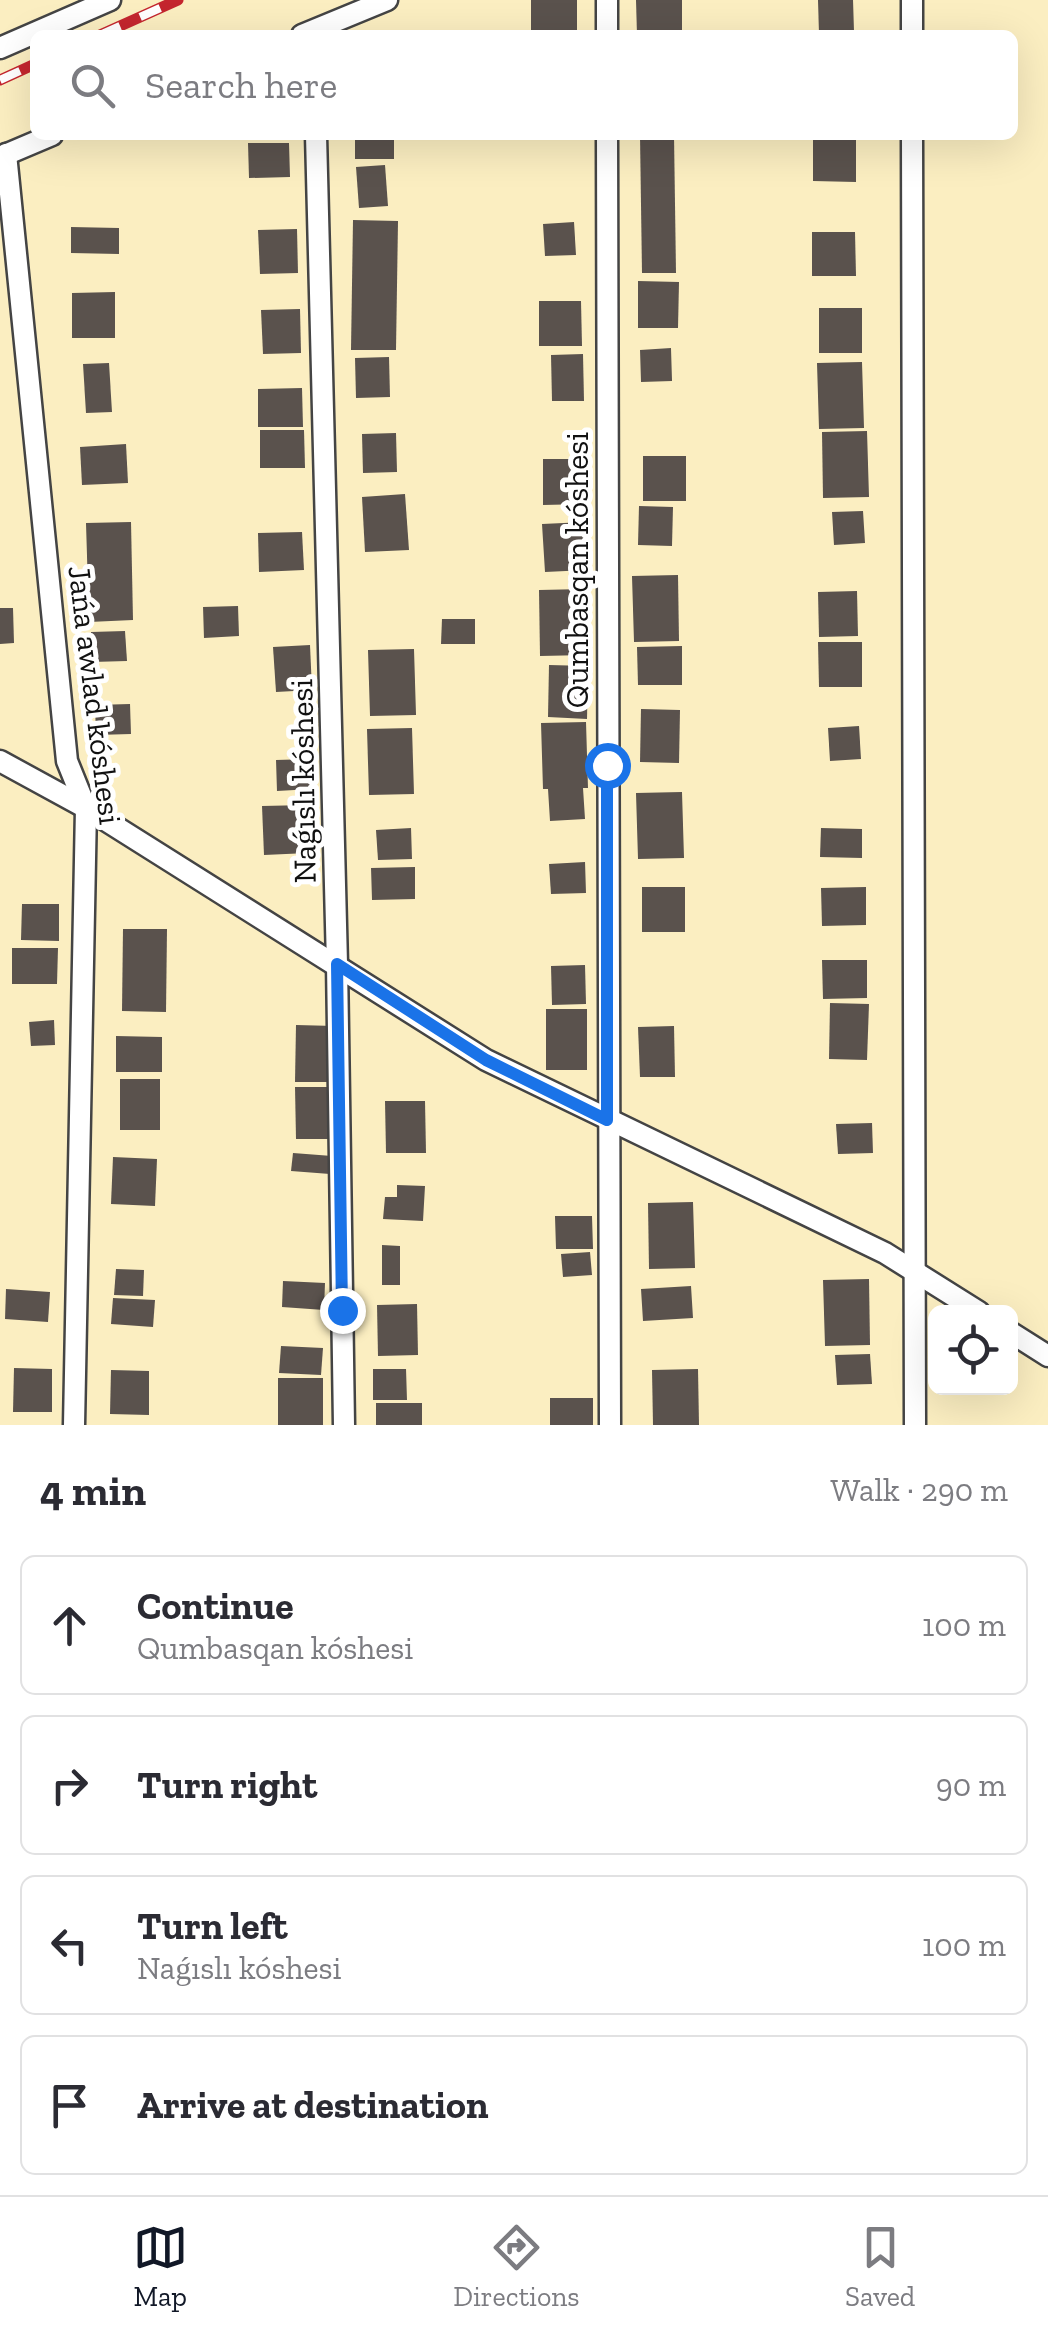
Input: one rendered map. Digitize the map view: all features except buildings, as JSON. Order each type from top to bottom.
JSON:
[{"type":"street","points":[[41,30],[110,0]]},
{"type":"street","points":[[319,30],[388,0]]},
{"type":"street","points":[[607,0],[607,30]]},
{"type":"street","points":[[912,0],[912,30]]},
{"type":"street","points":[[0,48],[30,35]]},
{"type":"street","points":[[3,156],[40,140]]},
{"type":"street","name":"Naǵıslı kóshesi","points":[[316,140],[344,1425]]},
{"type":"street","name":"Qumbasqan kóshesi","points":[[607,140],[610,1425]]},
{"type":"street","points":[[912,140],[915,1425]]},
{"type":"street","name":"Jańa awlad kóshesi","points":[[3,156],[67,762],[86,808],[74,1425]]},
{"type":"street","points":[[0,762],[86,808],[486,1060],[885,1253],[968,1305]]},
{"type":"street","points":[[1018,1337],[1048,1356]]},
{"type":"sand","points":[[0,0],[1048,0],[1048,1425],[0,1425]]},
{"type":"railway","points":[[111,30],[178,0]]},
{"type":"railway","points":[[0,80],[30,66]]},
{"type":"route","points":[[342,1310],[337,964],[486,1060],[607,1120],[607,765]]}]
